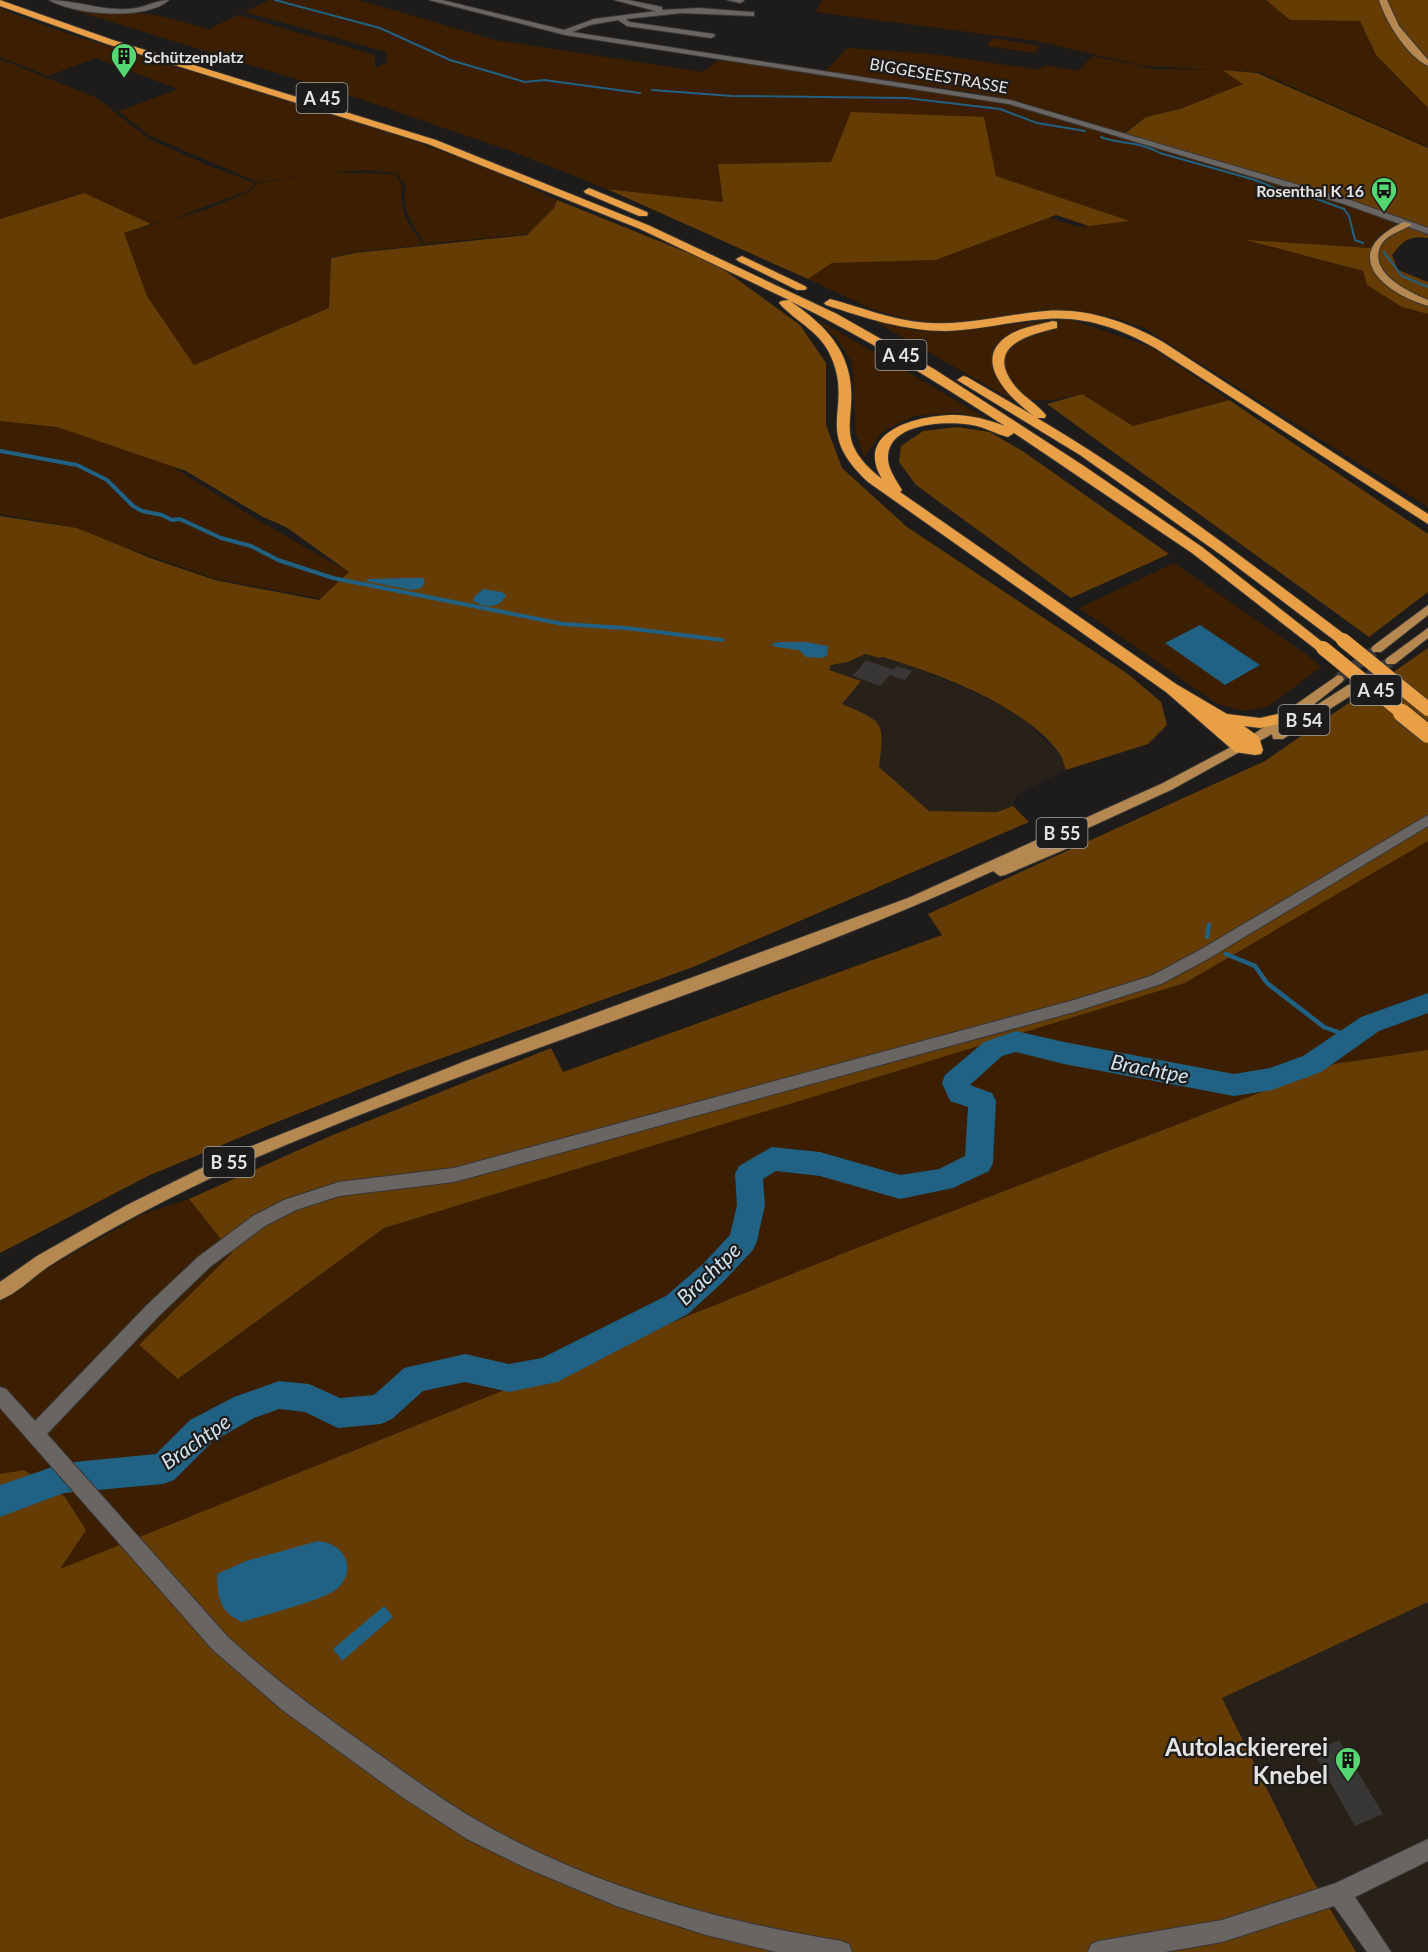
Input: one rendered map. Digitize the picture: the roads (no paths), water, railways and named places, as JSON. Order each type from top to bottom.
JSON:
[{"type":"highway","name":"A 45","points":[[21,0],[117,35],[455,139]]},
{"type":"highway","name":"A 45","points":[[0,3],[121,45],[432,142],[524,178],[712,258],[833,317],[930,372],[1197,550],[1323,648],[1428,734]]},
{"type":"highway","points":[[580,188],[707,243]]},
{"type":"highway","name":"A 45","points":[[728,253],[830,303],[1085,452],[1238,560],[1343,640],[1428,709]]},
{"type":"highway","points":[[712,258],[730,272],[789,306],[812,323],[828,340],[839,359],[844,379],[842,423],[847,447],[864,471],[1250,746]]},
{"type":"highway","points":[[830,303],[887,321],[932,327],[969,326],[1046,315],[1079,316],[1119,325],[1159,345],[1428,518]]},
{"type":"highway","points":[[1085,452],[1074,439],[1033,410],[1007,386],[997,367],[1000,351],[1013,337],[1028,330],[1065,324],[1107,327],[1159,345]]},
{"type":"highway","points":[[902,498],[888,481],[880,466],[881,449],[888,439],[900,430],[935,420],[967,420],[998,428],[1079,470]]},
{"type":"highway","points":[[1171,688],[1221,717],[1250,746]]},
{"type":"highway","points":[[1221,717],[1244,723],[1260,723],[1291,716]]},
{"type":"main road","points":[[1384,3],[1398,31],[1428,64]]},
{"type":"main road","points":[[1407,224],[1389,233],[1377,244],[1373,256],[1376,267],[1383,277],[1407,294],[1428,303]]},
{"type":"main road","points":[[1377,649],[1428,609]]},
{"type":"main road","points":[[1391,661],[1428,632]]},
{"type":"main road","name":"B 54","points":[[1291,716],[1338,679]]},
{"type":"main road","name":"B 54","points":[[1250,746],[1353,688]]},
{"type":"main road","name":"B 55","points":[[0,1292],[44,1261],[133,1210],[230,1162],[474,1064],[714,977],[958,884],[1027,861],[1172,789],[1250,746],[1291,716]]},
{"type":"street","points":[[53,0],[70,5],[138,12],[156,8],[165,0]]},
{"type":"street","name":"BIGGESEESTRASSE","points":[[433,0],[565,33],[1010,102],[1347,202],[1428,231]]},
{"type":"street","points":[[618,0],[648,5],[663,11]]},
{"type":"street","points":[[730,12],[735,1]]},
{"type":"street","points":[[565,33],[578,25],[663,11],[751,14]]},
{"type":"street","points":[[619,18],[627,24],[711,36]]},
{"type":"street","points":[[35,1433],[104,1363],[166,1294],[219,1248],[293,1204],[324,1193],[355,1187],[424,1181],[454,1175],[1063,1009],[1156,980],[1230,939],[1428,820]]},
{"type":"street","points":[[0,1395],[220,1643],[250,1672],[328,1732],[419,1795],[492,1840],[597,1888],[666,1913],[741,1935],[842,1952]]},
{"type":"street","points":[[1098,1952],[1222,1931],[1339,1893],[1428,1850]]},
{"type":"street","points":[[1339,1893],[1380,1952]]},
{"type":"water","points":[[423,578],[425,583],[421,588],[412,590],[365,581],[369,579]]},
{"type":"water","points":[[483,589],[502,592],[506,595],[496,605],[482,605],[473,601]]},
{"type":"water","points":[[1200,625],[1260,665],[1225,685],[1165,643]]},
{"type":"water","points":[[806,642],[828,646],[827,655],[823,658],[806,657],[799,650],[776,647],[771,644]]},
{"type":"water","points":[[318,1541],[334,1546],[345,1557],[347,1572],[339,1587],[309,1602],[242,1622],[224,1609],[219,1597],[217,1574],[246,1561]]},
{"type":"water","points":[[384,1606],[393,1617],[342,1661],[333,1649]]},
{"type":"waterway","points":[[275,0],[380,28],[450,60],[525,82],[544,80],[640,93]]},
{"type":"waterway","points":[[652,90],[732,96],[906,98],[1000,109],[1037,123],[1085,131]]},
{"type":"waterway","points":[[1101,137],[1152,149],[1255,180],[1277,189],[1295,191],[1344,209],[1349,216],[1355,240],[1363,243]]},
{"type":"waterway","points":[[1384,252],[1402,276],[1428,287]]},
{"type":"waterway","points":[[0,451],[77,465],[107,480],[133,506],[142,511],[162,515],[172,520],[180,519],[221,538],[251,546],[278,560],[333,578],[563,624],[626,628],[722,640]]},
{"type":"waterway","points":[[1207,937],[1209,925]]},
{"type":"waterway","points":[[1226,954],[1255,966],[1267,983],[1324,1027],[1351,1037]]},
{"type":"waterway","name":"Brachtpe","points":[[0,1501],[64,1478],[163,1469],[201,1431],[245,1407],[279,1395],[309,1398],[338,1413],[381,1409],[415,1378],[465,1368],[509,1378],[546,1372],[677,1305],[713,1273],[743,1241],[751,1205],[749,1174],[772,1159],[820,1164],[900,1187],[943,1180],[979,1163],[982,1101],[960,1093],[955,1083],[993,1049],[1016,1041],[1064,1053],[1234,1085],[1272,1079],[1312,1064],[1370,1024],[1428,1003]]},
{"type":"tunnel","points":[[1338,679],[1377,649]]},
{"type":"tunnel","points":[[1353,688],[1391,661]]},
{"type":"place","name":"Schützenplatz","points":[[124,79]]},
{"type":"place","name":"Rosenthal K 16","points":[[1384,213]]},
{"type":"place","name":"Autolackiererei Knebel","points":[[1348,1783]]}]
